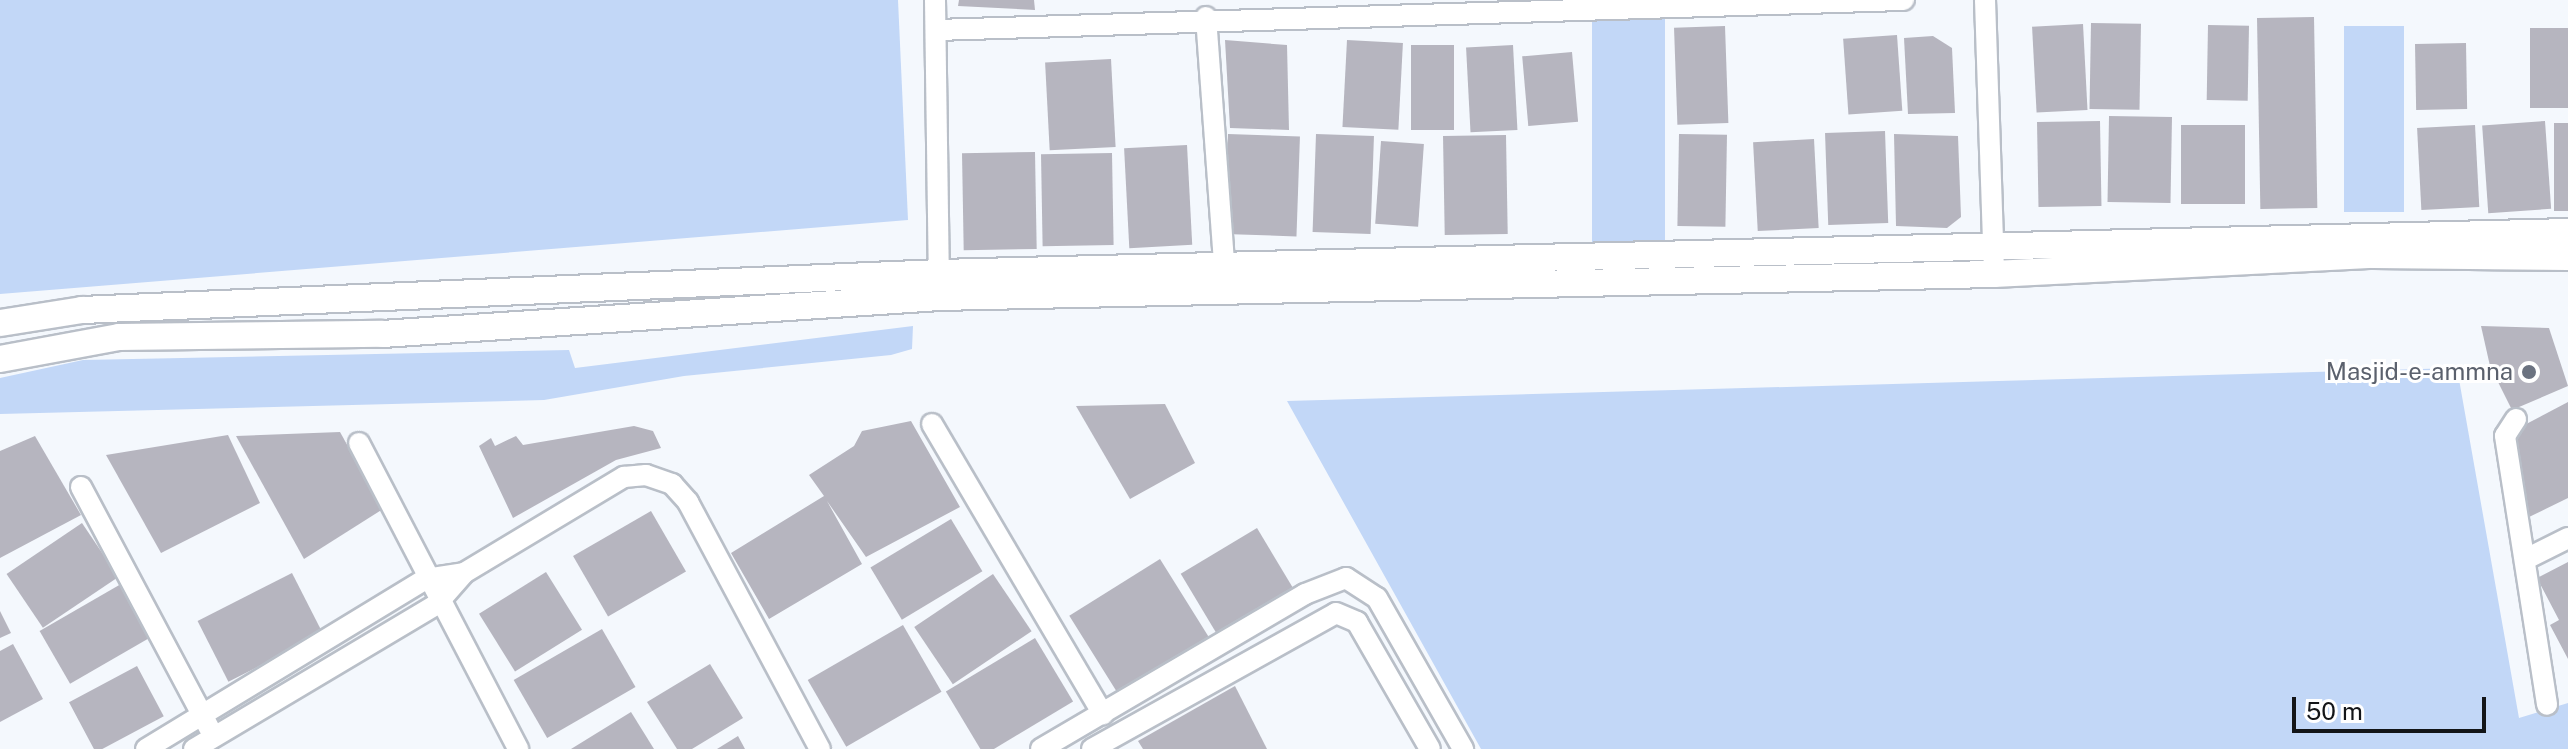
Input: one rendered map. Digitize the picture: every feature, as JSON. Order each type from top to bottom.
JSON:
[{"type":"street","points":[[935,0],[939,285]]},
{"type":"street","points":[[936,30],[1206,17],[1271,8],[1904,0]]},
{"type":"street","points":[[1985,0],[1994,274]]},
{"type":"street","points":[[1206,17],[1224,265]]},
{"type":"street","points":[[0,323],[82,310],[939,285],[1994,274],[2568,232]]},
{"type":"street","points":[[0,359],[119,337],[382,334],[939,285],[1224,265],[1995,244],[2374,244],[2568,257]]},
{"type":"street","points":[[2516,419],[2505,436],[2547,705]]},
{"type":"street","points":[[932,424],[1103,714]]},
{"type":"street","points":[[359,443],[437,604],[518,749]]},
{"type":"street","points":[[194,749],[218,743],[437,604],[464,573],[624,477],[672,484],[820,749]]},
{"type":"street","points":[[81,487],[218,743]]},
{"type":"street","points":[[2526,559],[2568,538]]},
{"type":"street","points":[[146,749],[426,579],[464,573]]},
{"type":"street","points":[[1041,749],[1305,594],[1346,578],[1377,598],[1463,749]]},
{"type":"street","points":[[1092,749],[1119,742],[1336,613],[1357,622],[1430,749]]},
{"type":"shaded area","points":[[0,0],[898,0],[908,220],[0,294]]},
{"type":"shaded area","points":[[1592,8],[1665,8],[1665,255],[1592,255]]},
{"type":"shaded area","points":[[2344,26],[2404,26],[2404,212],[2344,212]]},
{"type":"shaded area","points":[[913,326],[912,349],[891,355],[684,376],[544,400],[0,414],[0,378],[83,360],[569,350],[575,368]]},
{"type":"shaded area","points":[[2457,368],[2519,718],[2568,703],[2568,749],[1481,749],[1287,401]]},
{"type":"building","points":[[959,0],[1034,0],[1035,10],[958,6]]},
{"type":"building","points":[[2314,17],[2317,208],[2260,209],[2257,18]]},
{"type":"building","points":[[2091,23],[2141,24],[2139,110],[2089,109]]},
{"type":"building","points":[[2083,24],[2088,110],[2037,113],[2032,27]]},
{"type":"building","points":[[2208,25],[2249,26],[2248,101],[2207,100]]},
{"type":"building","points":[[1725,26],[1728,123],[1677,125],[1674,28]]},
{"type":"building","points":[[2530,28],[2568,28],[2568,108],[2530,108]]},
{"type":"building","points":[[1897,35],[1902,111],[1848,115],[1843,39]]},
{"type":"building","points":[[1933,36],[1952,48],[1955,113],[1908,114],[1904,38]]},
{"type":"building","points":[[1225,40],[1287,45],[1289,130],[1230,128]]},
{"type":"building","points":[[1347,40],[1403,43],[1398,130],[1342,127]]},
{"type":"building","points":[[2466,43],[2467,109],[2416,110],[2415,44]]},
{"type":"building","points":[[1411,45],[1454,45],[1454,130],[1411,130]]},
{"type":"building","points":[[1513,45],[1517,130],[1471,132],[1466,47]]},
{"type":"building","points":[[1572,52],[1578,122],[1528,126],[1522,56]]},
{"type":"building","points":[[1111,59],[1116,147],[1050,150],[1045,62]]},
{"type":"building","points":[[2109,116],[2172,117],[2170,203],[2108,202]]},
{"type":"building","points":[[2100,121],[2101,206],[2038,207],[2037,122]]},
{"type":"building","points":[[2545,121],[2551,209],[2488,213],[2482,125]]},
{"type":"building","points":[[2554,123],[2568,123],[2568,211],[2554,211]]},
{"type":"building","points":[[2181,125],[2245,125],[2245,204],[2181,204]]},
{"type":"building","points":[[2475,125],[2479,207],[2421,210],[2417,128]]},
{"type":"building","points":[[1885,131],[1888,223],[1828,225],[1825,133]]},
{"type":"building","points":[[1228,134],[1300,137],[1296,236],[1225,234]]},
{"type":"building","points":[[1316,134],[1374,136],[1371,234],[1313,232]]},
{"type":"building","points":[[1679,134],[1727,135],[1725,227],[1677,226]]},
{"type":"building","points":[[1894,134],[1958,136],[1961,217],[1947,228],[1896,226]]},
{"type":"building","points":[[1506,135],[1508,234],[1445,235],[1443,136]]},
{"type":"building","points":[[1814,139],[1819,228],[1758,231],[1753,142]]},
{"type":"building","points":[[1381,141],[1424,144],[1418,227],[1375,224]]},
{"type":"building","points":[[1187,145],[1192,245],[1129,248],[1124,148]]},
{"type":"building","points":[[1035,152],[1037,249],[964,250],[962,153]]},
{"type":"building","points":[[1112,153],[1114,245],[1043,246],[1041,154]]},
{"type":"building","name":"Masjid-e-ammna","points":[[2481,326],[2549,328],[2568,386],[2512,410],[2490,366]]},
{"type":"building","points":[[2568,402],[2568,498],[2527,518],[2511,432]]},
{"type":"building","points":[[1165,404],[1195,463],[1130,499],[1076,406]]},
{"type":"building","points":[[911,421],[960,507],[866,557],[827,501],[862,564],[769,619],[731,553],[824,496],[809,475],[854,446],[862,431]]},
{"type":"building","points":[[634,426],[653,431],[661,448],[616,460],[513,518],[479,446],[491,438],[495,446],[516,436],[523,445]]},
{"type":"building","points":[[340,432],[383,509],[304,559],[236,436]]},
{"type":"building","points":[[228,435],[260,503],[161,553],[106,455]]},
{"type":"building","points":[[35,436],[81,515],[0,558],[0,451]]},
{"type":"building","points":[[651,511],[686,572],[608,617],[573,556]]},
{"type":"building","points":[[951,519],[982,571],[902,620],[870,567]]},
{"type":"building","points":[[82,523],[118,577],[43,628],[7,574]]},
{"type":"building","points":[[1257,528],[1295,591],[1219,637],[1181,574]]},
{"type":"building","points":[[1160,559],[1209,637],[1118,694],[1069,616]]},
{"type":"building","points":[[2568,562],[2568,659],[2550,625],[2559,620],[2537,578]]},
{"type":"building","points":[[546,572],[582,630],[515,672],[479,614]]},
{"type":"building","points":[[292,573],[323,634],[228,682],[198,621]]},
{"type":"building","points":[[993,574],[1032,631],[953,684],[914,627]]},
{"type":"building","points":[[121,584],[152,637],[70,684],[40,631]]},
{"type":"building","points":[[0,611],[11,633],[0,638]]},
{"type":"building","points":[[903,625],[942,692],[846,747],[808,680]]},
{"type":"building","points":[[602,629],[636,687],[547,738],[514,680]]},
{"type":"building","points":[[1035,638],[1073,701],[994,749],[980,749],[946,692]]},
{"type":"building","points":[[13,644],[43,699],[0,722],[0,651]]},
{"type":"building","points":[[710,664],[743,718],[692,749],[677,749],[647,702]]},
{"type":"building","points":[[137,666],[164,716],[102,749],[94,749],[69,702]]},
{"type":"building","points":[[1235,686],[1267,749],[1143,749],[1138,741]]},
{"type":"building","points":[[631,712],[654,749],[571,749]]},
{"type":"building","points":[[738,736],[745,749],[717,749]]},
{"type":"place","name":"Masjid-e-ammna","points":[[2529,372]]}]
